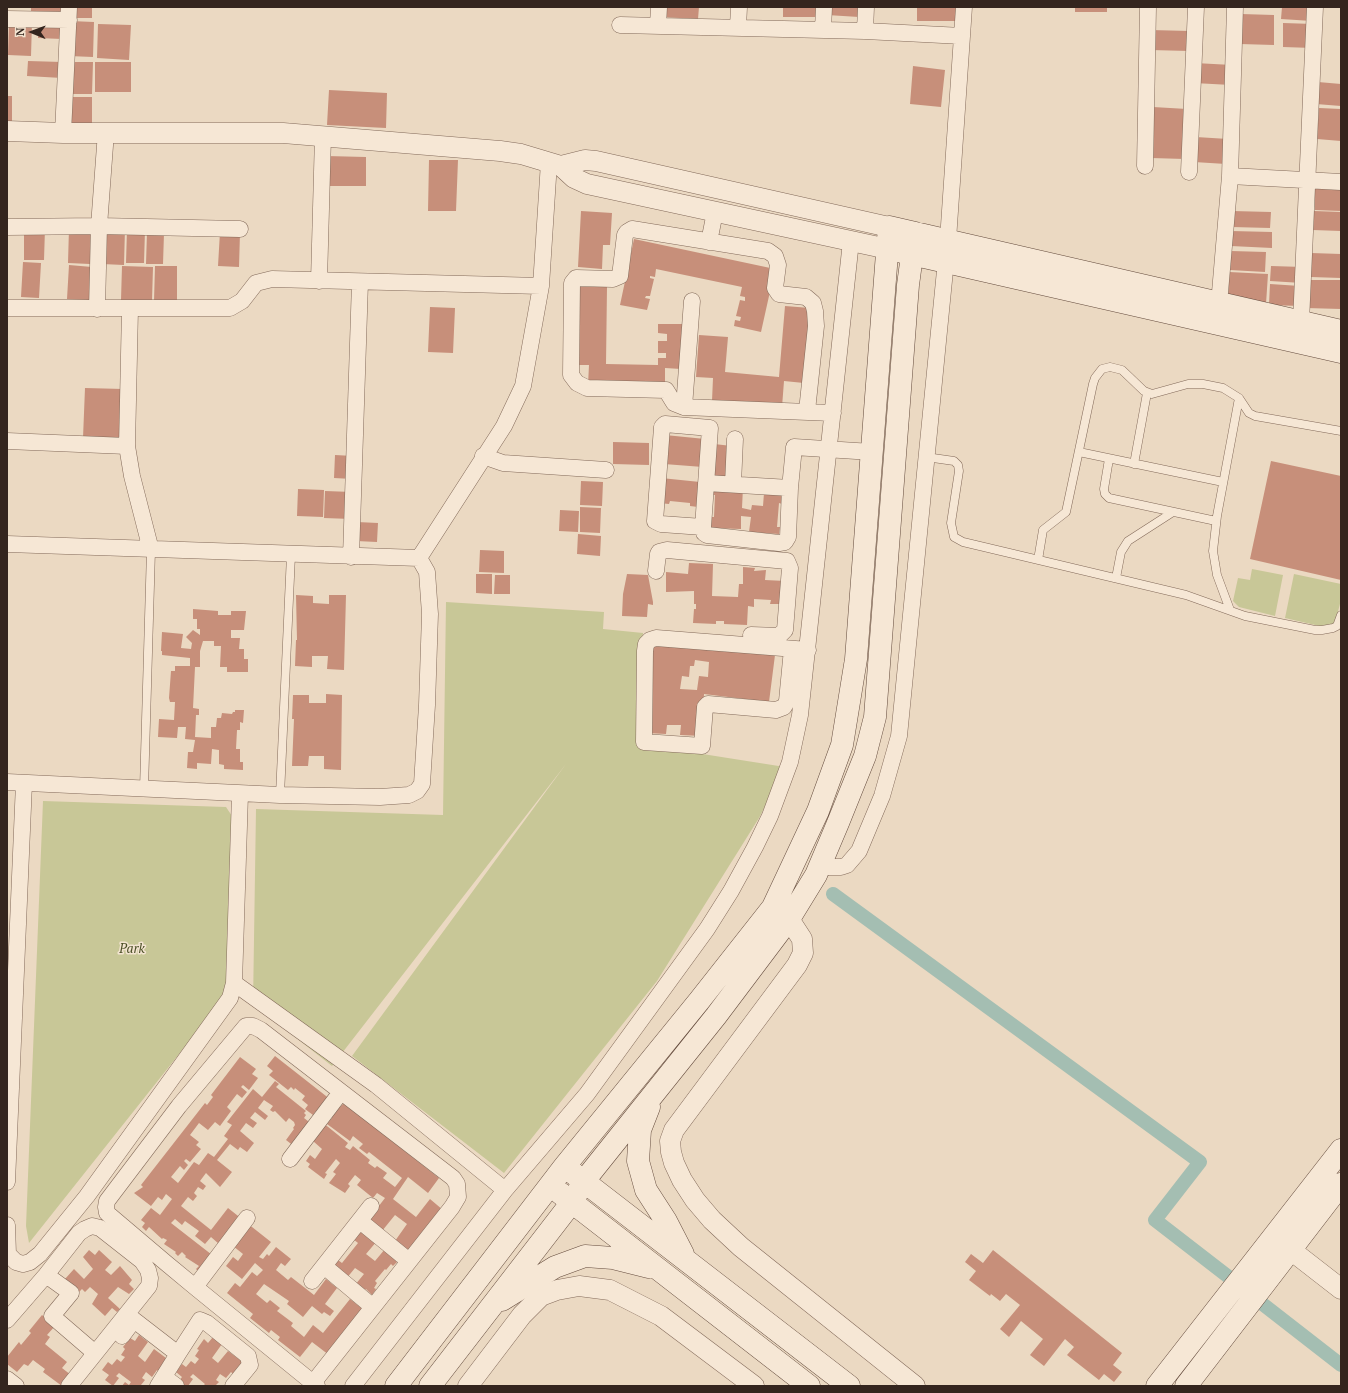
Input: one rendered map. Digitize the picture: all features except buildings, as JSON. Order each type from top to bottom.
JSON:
[{"type":"main road","points":[[396,1386],[564,1167],[700,1001],[773,907],[818,811],[842,745],[856,659],[889,227],[945,262],[1341,352]]},
{"type":"main road","points":[[888,248],[914,243],[948,240],[1341,332]]},
{"type":"main road","points":[[430,1386],[572,1202],[584,1181],[789,919],[819,867],[865,756],[875,717],[908,285],[914,243]]},
{"type":"main road","points":[[654,1093],[640,1130],[638,1161],[646,1190],[666,1221],[686,1260]]},
{"type":"main road","points":[[1186,1386],[1282,1243],[1341,1150]]},
{"type":"main road","points":[[564,1167],[849,1386]]},
{"type":"main road","points":[[1157,1386],[1282,1243],[1341,1184]]},
{"type":"main road","points":[[550,1185],[809,1386]]},
{"type":"main road","points":[[490,1307],[556,1267],[585,1256],[613,1258],[658,1269]]},
{"type":"street","points":[[658,7],[658,26]]},
{"type":"street","points":[[738,28],[739,7]]},
{"type":"street","points":[[823,30],[824,7]]},
{"type":"street","points":[[865,31],[866,7]]},
{"type":"street","points":[[819,867],[841,867],[853,860],[859,851],[882,796],[899,736],[948,240],[964,7]]},
{"type":"street","points":[[1145,166],[1148,7]]},
{"type":"street","points":[[1189,172],[1196,7]]},
{"type":"street","points":[[1219,304],[1230,176],[1235,7]]},
{"type":"street","points":[[1301,322],[1315,7]]},
{"type":"street","points":[[7,19],[69,14],[63,133]]},
{"type":"street","points":[[620,25],[865,31],[962,36]]},
{"type":"street","points":[[7,131],[63,133],[283,133],[500,151],[521,154],[555,164],[574,178],[586,184],[888,248]]},
{"type":"street","points":[[97,309],[99,226],[106,132]]},
{"type":"street","points":[[319,281],[323,136]]},
{"type":"street","points":[[555,164],[585,160],[596,161],[889,227]]},
{"type":"street","points":[[419,558],[483,456],[504,426],[523,386],[541,286],[555,164]]},
{"type":"street","points":[[1230,176],[1341,182]]},
{"type":"street","points":[[709,242],[715,212]]},
{"type":"street","points":[[7,227],[99,226],[240,230]]},
{"type":"street","points":[[807,411],[816,326],[815,311],[813,303],[806,297],[779,294],[775,288],[778,266],[775,256],[768,251],[629,230],[625,235],[620,276],[613,279],[576,278],[572,283],[572,375],[576,383],[587,388],[666,390],[674,403],[684,407],[807,411],[833,414]]},
{"type":"street","points":[[800,649],[656,638],[650,640],[646,644],[645,651],[644,742],[702,746],[706,707],[708,704],[776,710],[784,707],[787,701],[800,649],[809,633],[851,241]]},
{"type":"street","points":[[7,308],[230,308],[242,301],[256,283],[272,279],[541,286]]},
{"type":"street","points":[[351,557],[360,282]]},
{"type":"street","points":[[684,407],[692,301]]},
{"type":"street","points":[[130,309],[128,446],[132,476],[151,550]]},
{"type":"street","points":[[703,527],[661,524],[655,521],[662,430],[665,424],[710,428],[703,527],[704,533],[707,535],[779,543],[786,542],[788,537],[790,488],[794,446],[872,452]]},
{"type":"street","points":[[733,484],[735,439]]},
{"type":"street","points":[[7,441],[128,446]]},
{"type":"street","points":[[483,456],[503,463],[606,470]]},
{"type":"street","points":[[706,483],[790,488]]},
{"type":"street","points":[[7,544],[291,555],[419,558]]},
{"type":"street","points":[[656,571],[659,552],[667,550],[787,561],[790,568],[785,630],[782,634],[773,636],[689,630]]},
{"type":"street","points":[[7,782],[280,795],[393,797],[409,795],[418,791],[422,784],[427,705],[430,602],[427,572],[419,558]]},
{"type":"street","points":[[785,630],[809,633]]},
{"type":"street","points":[[353,1386],[505,1190],[587,1094],[707,930],[731,891],[770,816],[790,762],[800,715],[800,649]]},
{"type":"street","points":[[7,1182],[12,929],[24,783]]},
{"type":"street","points":[[7,1225],[8,1254],[16,1262],[23,1264],[30,1262],[40,1254],[87,1196],[230,998],[234,983],[240,794]]},
{"type":"street","points":[[789,919],[802,939],[803,953],[797,965],[674,1130],[670,1141],[670,1152],[682,1180],[695,1200],[712,1220],[741,1246],[915,1386]]},
{"type":"street","points":[[234,983],[376,1085],[505,1190]]},
{"type":"street","points":[[246,1026],[253,1026],[261,1030],[453,1178],[457,1184],[458,1197],[410,1261],[315,1384],[107,1213],[107,1200],[179,1106],[246,1026]]},
{"type":"street","points":[[290,1160],[341,1092]]},
{"type":"street","points":[[312,1282],[371,1206]]},
{"type":"street","points":[[196,1287],[247,1218]]},
{"type":"street","points":[[360,1221],[410,1261]]},
{"type":"street","points":[[7,1320],[46,1275],[79,1233],[92,1226],[100,1228],[142,1262],[148,1270],[150,1278],[148,1286],[95,1353],[80,1386]]},
{"type":"street","points":[[1282,1243],[1341,1289]]},
{"type":"street","points":[[324,1266],[373,1307]]},
{"type":"street","points":[[46,1275],[71,1293],[52,1316],[95,1353]]},
{"type":"street","points":[[468,1386],[522,1315],[541,1296],[557,1290],[579,1286],[610,1290],[661,1316],[754,1386]]},
{"type":"street","points":[[80,1386],[134,1320],[178,1354]]},
{"type":"street","points":[[166,1383],[178,1354],[200,1320],[207,1323],[248,1356],[250,1365],[233,1386]]},
{"type":"street","points":[[7,1379],[16,1386]]},
{"type":"lane","points":[[1038,560],[1044,530],[1066,512],[1095,378],[1102,369],[1110,367],[1122,370],[1128,374],[1139,387],[1148,393],[1157,394],[1180,385],[1203,384],[1223,388],[1239,398],[1249,413],[1255,416],[1341,432]]},
{"type":"lane","points":[[1134,464],[1148,393]]},
{"type":"lane","points":[[1230,610],[1214,564],[1213,551],[1216,521],[1239,398]]},
{"type":"lane","points":[[1079,452],[1224,482]]},
{"type":"lane","points":[[926,457],[954,461],[958,465],[959,471],[952,523],[954,537],[963,542],[1199,598],[1245,616],[1322,630],[1337,626],[1341,615]]},
{"type":"lane","points":[[1109,458],[1104,489],[1105,494],[1109,498],[1216,521]]},
{"type":"lane","points":[[1116,578],[1121,552],[1128,541],[1173,512]]},
{"type":"lane","points":[[144,789],[151,550]]},
{"type":"lane","points":[[280,795],[291,555]]},
{"type":"green space","points":[[1252,569],[1283,575],[1275,616],[1239,607],[1233,601],[1238,578],[1250,580]]},
{"type":"green space","points":[[1294,574],[1341,584],[1341,600],[1335,623],[1324,627],[1285,618]]},
{"type":"green space","points":[[446,602],[604,612],[603,629],[643,633],[639,744],[785,767],[759,818],[657,981],[504,1173],[352,1056],[566,764],[332,1066],[253,1004],[256,809],[443,815]]},
{"type":"green space","name":"Park","points":[[43,801],[226,807],[232,816],[227,988],[218,1005],[29,1243],[26,1226]]},
{"type":"waterway","points":[[833,894],[1200,1162],[1155,1220],[1230,1278]]},
{"type":"waterway","points":[[1260,1302],[1341,1365]]}]
